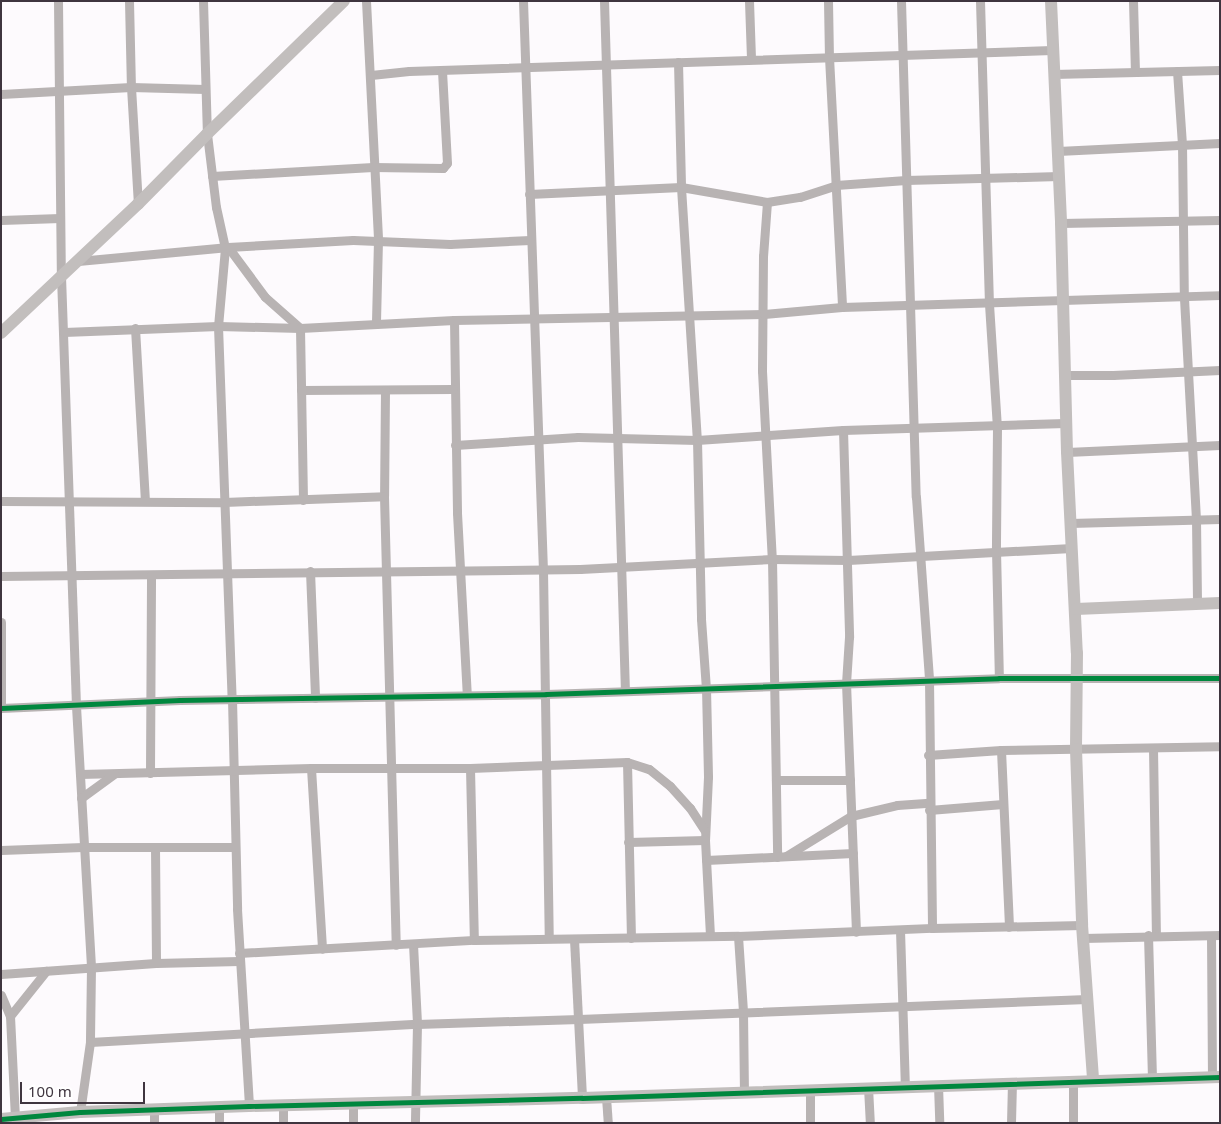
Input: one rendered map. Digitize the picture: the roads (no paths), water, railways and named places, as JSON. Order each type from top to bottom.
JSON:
[{"type":"street","points":[[58,1],[61,276],[76,706],[91,967],[90,1042],[80,1112]]},
{"type":"street","points":[[129,1],[131,88],[138,204]]},
{"type":"street","points":[[203,1],[207,134],[212,176],[226,248],[218,326],[232,699],[234,847],[249,1106]]},
{"type":"street","points":[[1,332],[138,204],[344,1]]},
{"type":"street","points":[[366,1],[378,240],[376,324]]},
{"type":"street","points":[[523,1],[546,694],[549,938]]},
{"type":"street","points":[[604,1],[604,64],[610,190],[625,692]]},
{"type":"street","points":[[749,1],[751,60]]},
{"type":"street","points":[[828,1],[828,57],[842,307]]},
{"type":"street","points":[[901,1],[919,556],[929,680],[928,755],[932,928]]},
{"type":"street","points":[[980,1],[987,178],[989,304],[997,427],[996,550],[999,678]]},
{"type":"street","points":[[1051,1],[1061,223],[1061,300],[1066,452],[1076,609],[1078,678],[1076,749],[1083,932],[1093,1080]]},
{"type":"street","points":[[1133,1],[1135,72]]},
{"type":"street","points":[[371,75],[442,70],[604,64],[1052,50]]},
{"type":"street","points":[[678,62],[680,187],[697,440],[702,562],[701,618],[706,688],[708,777],[705,836],[710,936]]},
{"type":"street","points":[[212,176],[272,171],[373,167],[443,168],[447,163],[442,70]]},
{"type":"street","points":[[1053,74],[1220,70]]},
{"type":"street","points":[[1177,71],[1182,144],[1184,298],[1196,519],[1197,604]]},
{"type":"street","points":[[1,94],[131,88],[206,89]]},
{"type":"street","points":[[1058,151],[1220,142]]},
{"type":"street","points":[[529,194],[680,187],[767,202],[800,197],[836,185],[906,180],[1059,176]]},
{"type":"street","points":[[767,202],[762,256],[764,314],[762,371],[772,559],[776,685],[776,780],[782,856]]},
{"type":"street","points":[[1,220],[60,218]]},
{"type":"street","points":[[1061,223],[1220,220]]},
{"type":"street","points":[[78,261],[226,248],[378,240],[450,244],[530,240]]},
{"type":"street","points":[[226,248],[266,296],[300,328],[303,500]]},
{"type":"street","points":[[64,332],[135,328],[218,326],[300,328],[454,320],[764,314],[842,307],[910,304],[989,304],[1061,300],[1184,298],[1220,295]]},
{"type":"street","points":[[454,320],[455,445],[467,695]]},
{"type":"street","points":[[135,328],[145,501]]},
{"type":"street","points":[[1064,375],[1220,370]]},
{"type":"street","points":[[301,390],[454,389]]},
{"type":"street","points":[[385,390],[384,496],[396,945]]},
{"type":"street","points":[[455,445],[537,439],[617,437],[697,440],[843,430],[997,427],[1065,423]]},
{"type":"street","points":[[843,430],[849,637],[846,683],[856,932]]},
{"type":"street","points":[[1066,452],[1220,445]]},
{"type":"street","points":[[1,501],[224,502],[384,496]]},
{"type":"street","points":[[1070,523],[1220,519]]},
{"type":"street","points":[[1,576],[621,568],[702,562],[772,559],[848,560],[996,550],[1072,548]]},
{"type":"street","points":[[310,571],[314,698]]},
{"type":"street","points":[[150,772],[151,575]]},
{"type":"street","points":[[1076,609],[1220,603]]},
{"type":"street","points":[[1,622],[1,707],[390,695],[625,692],[999,678],[1220,678]]},
{"type":"street","points":[[928,755],[1001,750],[1220,746]]},
{"type":"street","points":[[1152,1079],[1153,748]]},
{"type":"street","points":[[1001,750],[1009,926]]},
{"type":"street","points":[[80,774],[311,768],[470,768],[627,762],[649,769],[670,786],[690,808],[705,836]]},
{"type":"street","points":[[627,762],[631,938]]},
{"type":"street","points":[[311,768],[322,949]]},
{"type":"street","points":[[470,768],[474,940]]},
{"type":"street","points":[[81,798],[114,773]]},
{"type":"street","points":[[776,780],[850,780]]},
{"type":"street","points":[[782,856],[851,816],[898,805],[929,807],[1003,804]]},
{"type":"street","points":[[628,842],[705,836]]},
{"type":"street","points":[[1,850],[83,847],[234,847]]},
{"type":"street","points":[[155,847],[156,963]]},
{"type":"street","points":[[706,860],[853,853]]},
{"type":"street","points":[[1,974],[239,957],[322,949],[474,940],[549,938],[574,940],[738,936],[1009,926],[1083,932],[1215,935],[1216,1077],[1072,1080],[353,1105],[249,1106],[154,1116],[80,1112],[1,1119]]},
{"type":"street","points":[[900,930],[905,1086]]},
{"type":"street","points":[[738,936],[743,1012],[744,1092]]},
{"type":"street","points":[[574,940],[582,1098]]},
{"type":"street","points":[[413,944],[417,1024],[414,1123]]},
{"type":"street","points":[[10,1016],[46,971]]},
{"type":"street","points":[[1,995],[10,1016],[14,1118]]},
{"type":"street","points":[[90,1042],[417,1024],[1087,999]]},
{"type":"street","points":[[1072,1080],[1074,1123]]},
{"type":"street","points":[[1011,1123],[1012,1082]]},
{"type":"street","points":[[938,1085],[940,1123]]},
{"type":"street","points":[[868,1088],[870,1123]]},
{"type":"street","points":[[810,1090],[810,1123]]},
{"type":"street","points":[[606,1097],[608,1123]]},
{"type":"street","points":[[283,1105],[283,1123]]},
{"type":"street","points":[[352,1123],[353,1105]]},
{"type":"street","points":[[219,1108],[219,1123]]}]
